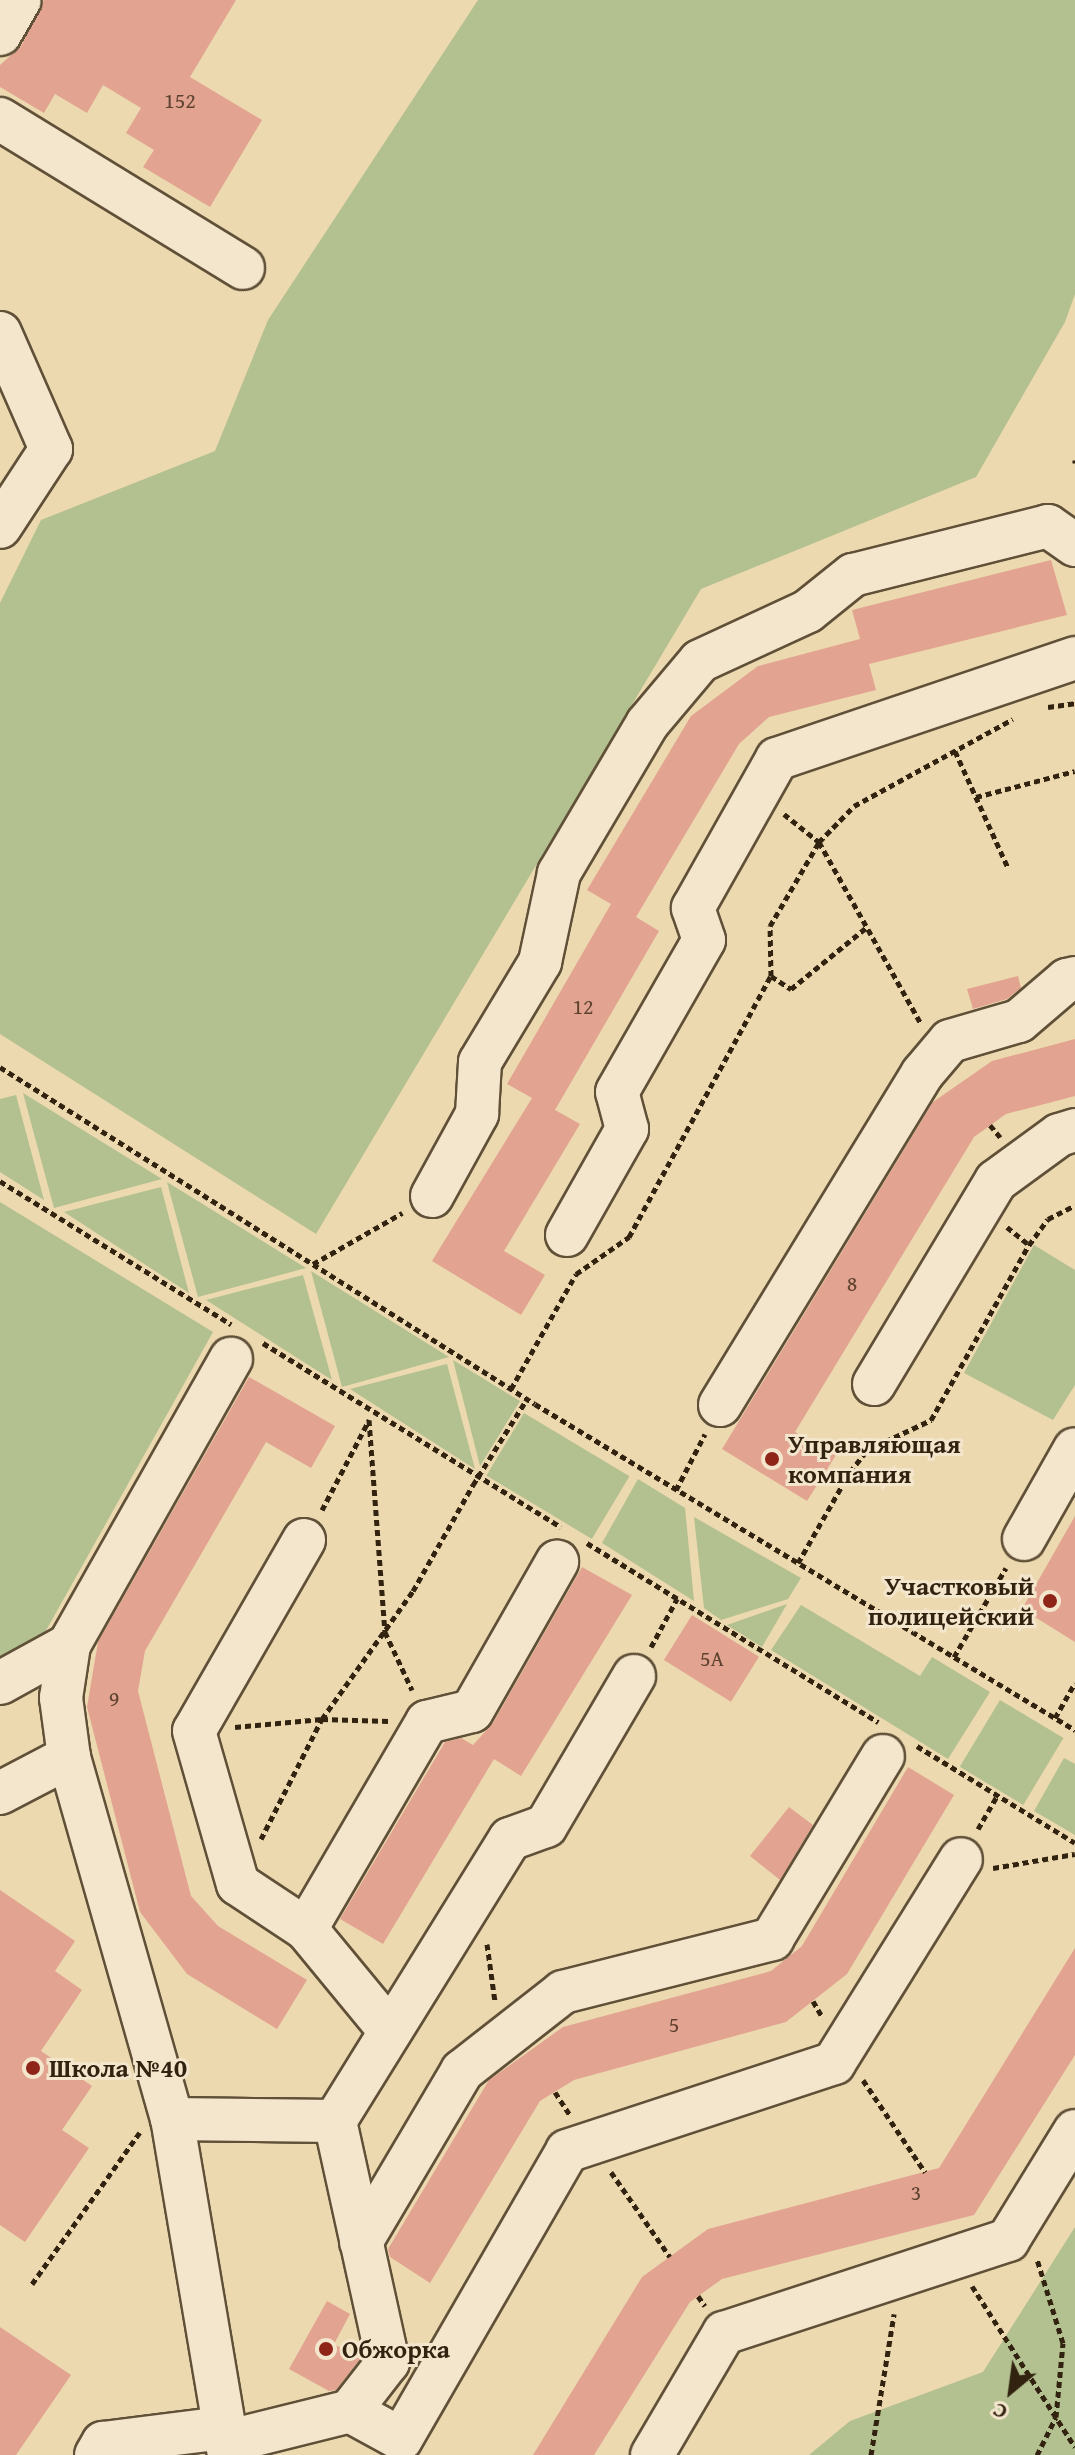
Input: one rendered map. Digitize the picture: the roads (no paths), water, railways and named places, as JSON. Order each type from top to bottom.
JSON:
[{"type":"lane","points":[[0,34],[20,0]]},
{"type":"lane","points":[[0,119],[243,268]]},
{"type":"lane","points":[[0,333],[51,449],[0,527]]},
{"type":"lane","points":[[432,1196],[477,1114],[480,1062],[540,962],[559,873],[647,724],[700,661],[808,611],[853,575],[1048,526],[1075,545]]},
{"type":"lane","points":[[567,1235],[627,1129],[617,1092],[704,940],[693,908],[777,759],[1075,658]]},
{"type":"lane","points":[[720,1405],[922,1074],[938,1054],[950,1041],[1019,1021],[1067,980],[1075,978]]},
{"type":"lane","points":[[874,1384],[996,1181],[1059,1135],[1075,1130]]},
{"type":"lane","points":[[226,2442],[158,2133],[69,1757],[61,1698],[69,1645],[231,1359]]},
{"type":"lane","points":[[1024,1539],[1075,1449]]},
{"type":"lane","points":[[304,1540],[194,1731],[238,1884],[306,1929],[390,2031]]},
{"type":"lane","points":[[306,1929],[427,1722],[472,1711],[571,1546]]},
{"type":"lane","points":[[0,1683],[69,1645]]},
{"type":"lane","points":[[96,2455],[103,2443],[226,2442],[350,2411],[388,2362],[335,2121],[510,1839],[546,1826],[634,1676]]},
{"type":"lane","points":[[361,2242],[462,2071],[563,1992],[772,1939],[893,1742]]},
{"type":"lane","points":[[0,1793],[69,1757]]},
{"type":"lane","points":[[350,2411],[401,2439],[567,2151],[834,2063],[956,1867]]},
{"type":"lane","points":[[158,2133],[335,2121]]},
{"type":"lane","points":[[652,2455],[724,2333],[1008,2240],[1075,2131]]},
{"type":"place","name":"Управляющая компания","points":[[772,1459]]},
{"type":"place","name":"Участковый полицейский","points":[[1050,1601]]},
{"type":"place","name":"Школа №40","points":[[33,2068]]},
{"type":"place","name":"Обжорка","points":[[326,2349]]}]
